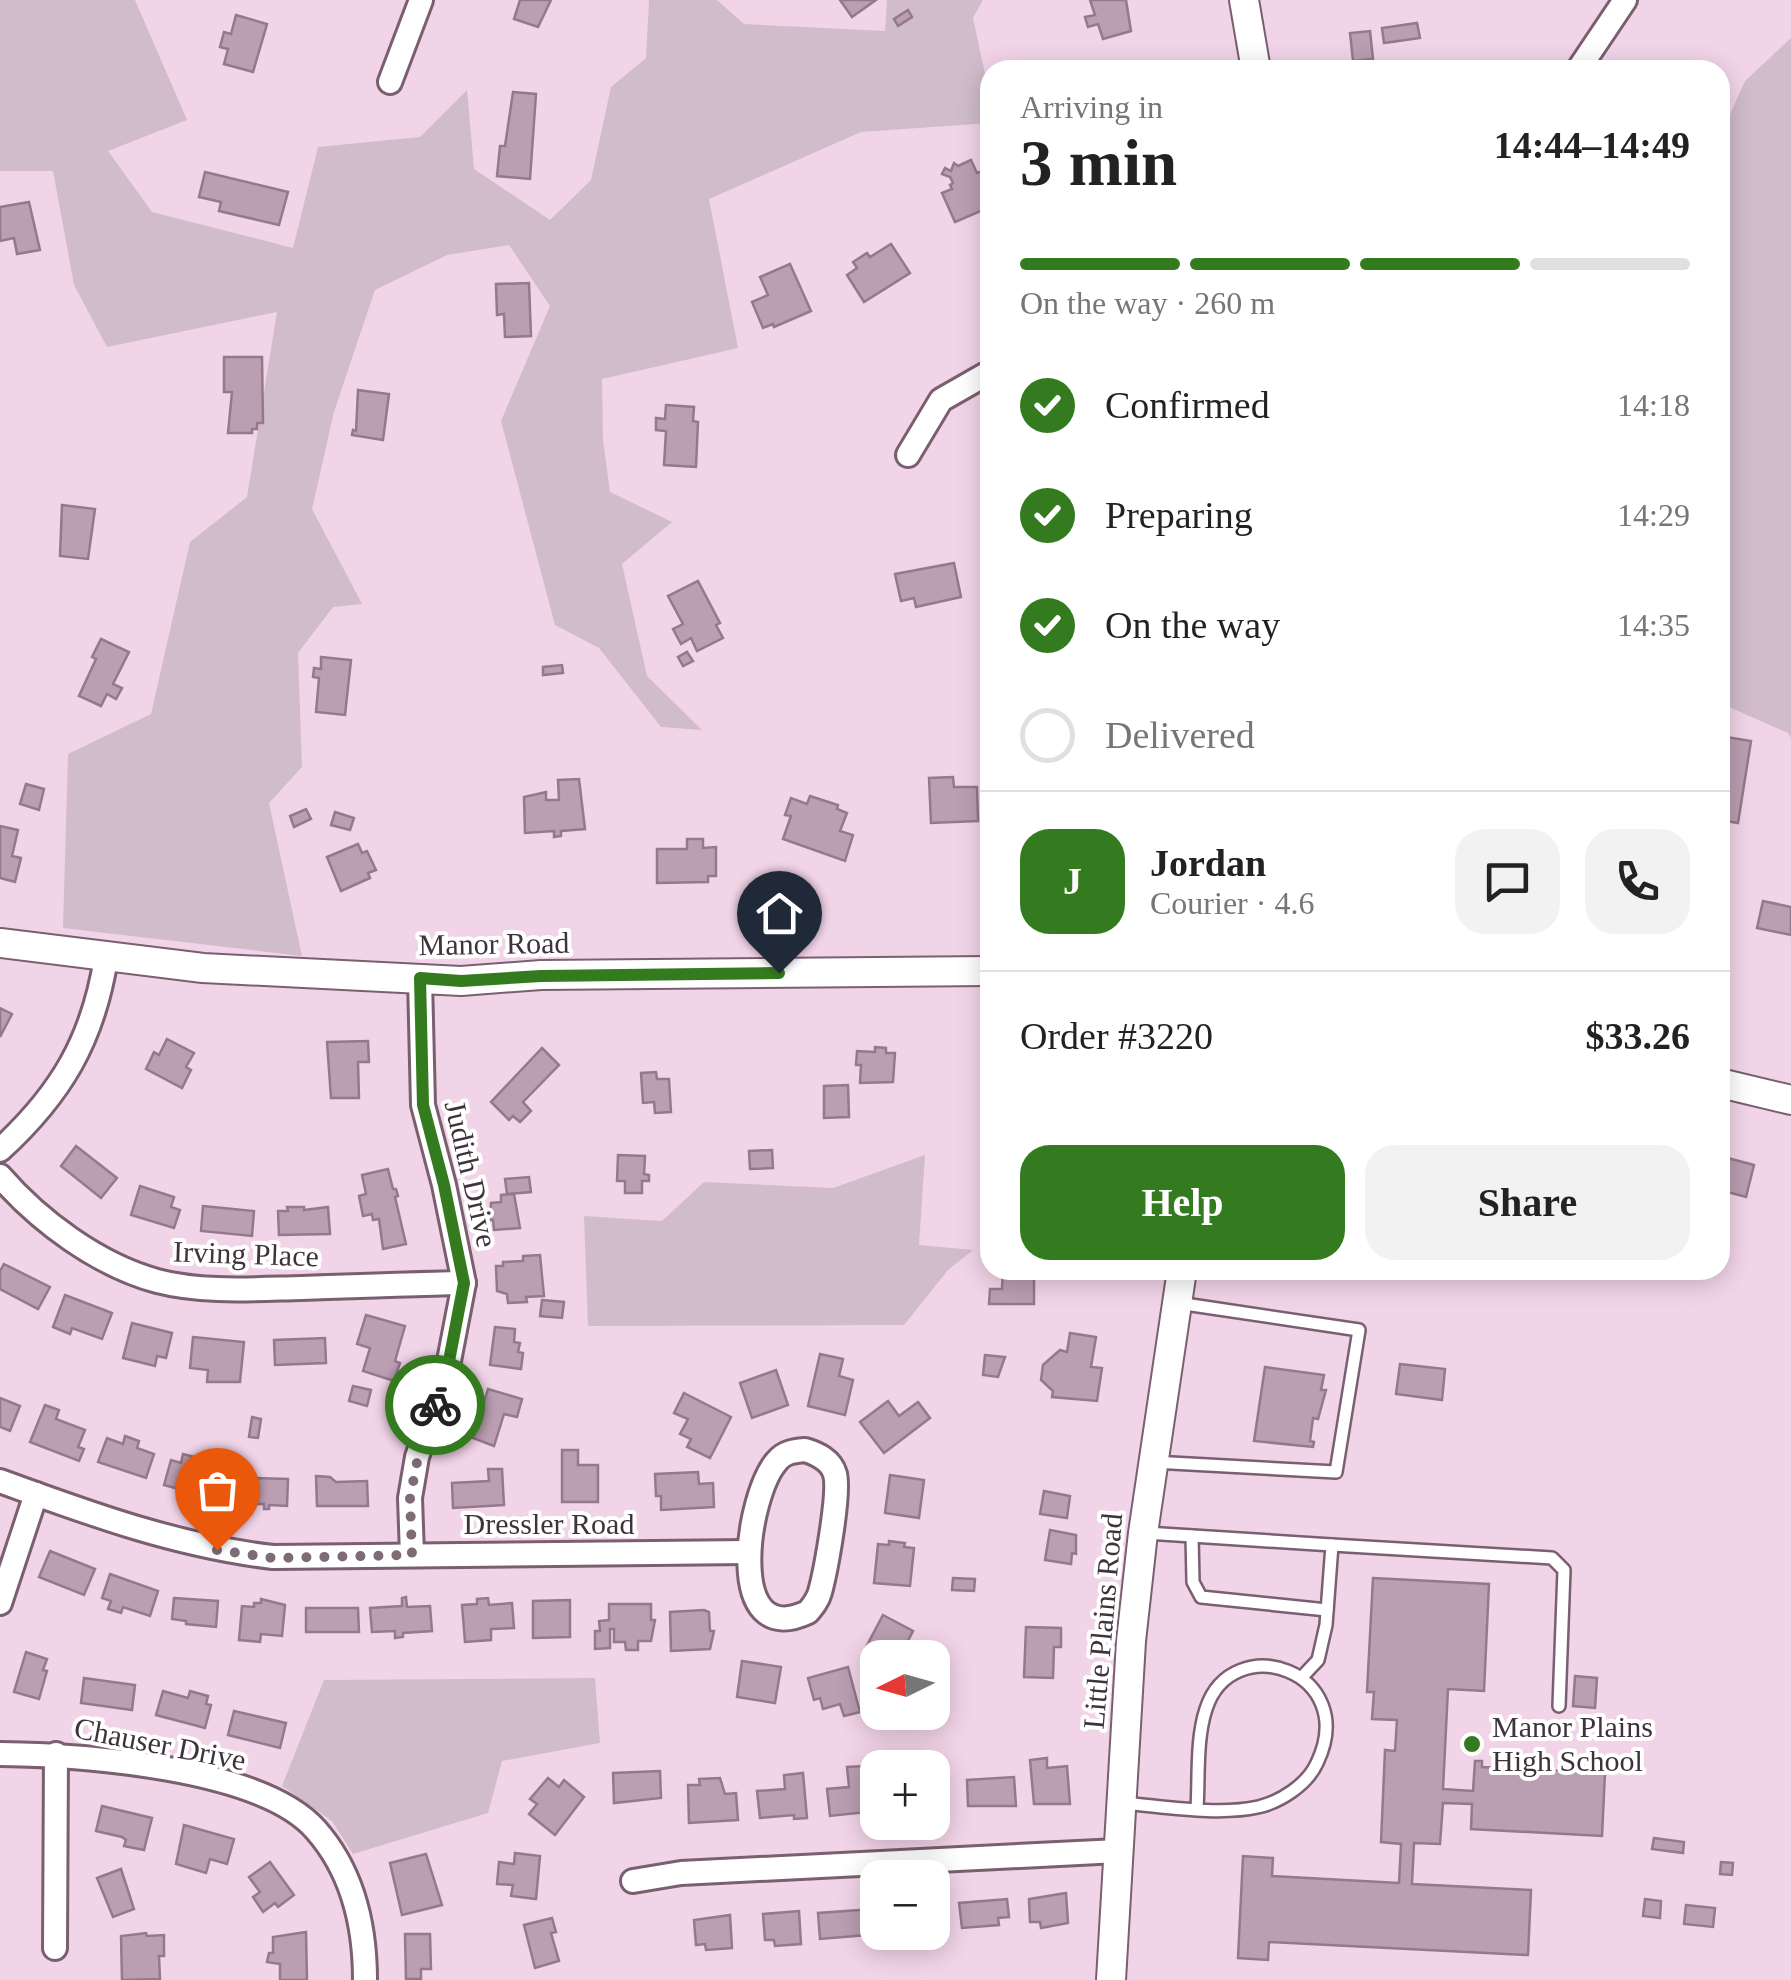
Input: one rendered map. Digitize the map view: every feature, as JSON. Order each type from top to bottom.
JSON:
[{"type":"street","points":[[390,82],[421,0]]},
{"type":"street","points":[[1244,0],[1254,60]]},
{"type":"street","points":[[1585,60],[1625,0]]},
{"type":"street","points":[[908,455],[941,400],[980,378]]},
{"type":"street","name":"Manor Road","points":[[0,942],[203,968],[461,981],[541,976],[980,972]]},
{"type":"street","points":[[0,1150],[36,1117],[80,1049],[100,999],[106,958]]},
{"type":"street","name":"Judith Drive","points":[[412,1555],[410,1498],[418,1457],[448,1366],[464,1283],[423,1105],[420,978]]},
{"type":"street","points":[[1730,1086],[1791,1100]]},
{"type":"street","name":"Irving Place","points":[[0,1176],[42,1220],[70,1239],[156,1281],[208,1288],[264,1289],[464,1283]]},
{"type":"street","name":"Little Plains Road","points":[[1111,1980],[1131,1640],[1180,1280]]},
{"type":"street","points":[[793,1451],[818,1454],[834,1473],[836,1492],[820,1592],[808,1612],[784,1619],[770,1615],[759,1605],[748,1578],[749,1552],[762,1491],[772,1466],[780,1456],[793,1451]]},
{"type":"street","name":"Dressler Road","points":[[0,1481],[122,1525],[217,1550],[273,1558],[749,1552]]},
{"type":"street","points":[[0,1604],[36,1494]]},
{"type":"street","name":"Chauser Drive","points":[[0,1754],[112,1759],[211,1780],[271,1798],[314,1828],[341,1866],[359,1907],[365,1980]]},
{"type":"street","points":[[55,1948],[56,1754]]},
{"type":"street","points":[[633,1882],[682,1874],[1118,1851]]},
{"type":"lane","points":[[1153,1462],[1336,1472],[1359,1330],[1177,1303]]},
{"type":"lane","points":[[1143,1533],[1552,1558],[1564,1570],[1559,1706]]},
{"type":"lane","points":[[1192,1536],[1193,1582],[1201,1596],[1327,1610]]},
{"type":"lane","points":[[1302,1677],[1318,1660],[1332,1545]]},
{"type":"lane","points":[[1120,1803],[1197,1808],[1238,1810],[1262,1806],[1290,1794],[1313,1771],[1325,1747],[1328,1719],[1319,1698],[1302,1677],[1278,1667],[1256,1666],[1237,1672],[1220,1684],[1206,1708],[1197,1808]]},
{"type":"shaded area","points":[[0,0],[135,0],[187,120],[108,151],[152,212],[293,248],[318,147],[420,137],[467,90],[474,169],[550,220],[591,180],[611,87],[646,58],[649,0],[717,0],[744,24],[885,31],[887,0],[983,0],[973,18],[982,60],[980,124],[861,132],[709,199],[738,348],[602,379],[603,440],[610,492],[672,522],[622,564],[647,676],[702,730],[661,727],[599,648],[555,625],[501,421],[550,306],[509,245],[447,255],[375,290],[334,412],[312,509],[362,604],[333,607],[298,653],[302,767],[269,803],[302,956],[63,928],[68,754],[151,714],[190,542],[247,497],[277,312],[107,347],[74,285],[53,171],[0,171]]},
{"type":"shaded area","points":[[1791,38],[1791,738],[1788,733],[1730,707],[1730,115],[1745,81]]},
{"type":"shaded area","points":[[925,1155],[919,1245],[973,1250],[948,1270],[904,1325],[588,1326],[584,1216],[662,1221],[704,1182],[833,1188]]},
{"type":"shaded area","points":[[595,1678],[600,1743],[502,1761],[488,1813],[353,1854],[332,1821],[282,1786],[324,1680]]},
{"type":"building","points":[[520,0],[551,0],[538,27],[514,19]]},
{"type":"building","points":[[840,0],[876,0],[852,17]]},
{"type":"building","points":[[1090,0],[1126,0],[1131,31],[1103,39],[1098,24],[1088,27],[1085,17],[1095,15]]},
{"type":"building","points":[[908,10],[912,17],[898,26],[894,19]]},
{"type":"building","points":[[236,15],[267,24],[253,72],[224,64],[228,49],[220,47],[224,32],[231,34]]},
{"type":"building","points":[[1417,23],[1420,38],[1384,43],[1382,28]]},
{"type":"building","points":[[1370,31],[1373,59],[1353,60],[1350,33]]},
{"type":"building","points":[[513,92],[536,94],[530,179],[497,176]]},
{"type":"building","points":[[971,160],[977,173],[980,172],[980,211],[955,222],[942,193],[952,189],[953,183],[942,174],[945,168],[951,171],[954,163],[958,166]]},
{"type":"building","points":[[205,172],[288,192],[279,225],[219,211],[221,202],[199,197]]},
{"type":"building","points":[[29,202],[40,250],[17,254],[14,238],[0,241],[0,207]]},
{"type":"building","points":[[891,244],[910,273],[864,302],[847,275],[857,268],[853,262]]},
{"type":"building","points":[[790,264],[811,311],[763,328],[752,302],[768,295],[760,277]]},
{"type":"building","points":[[529,283],[531,336],[505,337],[504,314],[497,315],[496,284]]},
{"type":"building","points":[[224,357],[262,357],[263,423],[257,423],[252,433],[228,433],[232,392],[224,392]]},
{"type":"building","points":[[358,390],[389,394],[383,440],[352,435],[356,431]]},
{"type":"building","points":[[666,405],[694,407],[693,421],[698,422],[696,467],[664,465],[666,431],[656,430],[656,418],[665,419]]},
{"type":"building","points":[[62,505],[95,509],[88,559],[60,556]]},
{"type":"building","points":[[954,563],[961,597],[916,607],[914,598],[901,601],[895,574]]},
{"type":"building","points":[[698,581],[720,623],[716,625],[723,638],[697,651],[691,638],[681,644],[673,629],[683,624],[668,596]]},
{"type":"building","points":[[101,639],[129,652],[113,684],[122,688],[116,699],[107,694],[101,706],[79,696]]},
{"type":"building","points":[[687,652],[693,661],[683,666],[678,657]]},
{"type":"building","points":[[321,657],[351,660],[345,715],[316,712],[319,678],[313,677],[314,668],[321,669]]},
{"type":"building","points":[[562,665],[563,673],[543,675],[543,667]]},
{"type":"building","points":[[1730,738],[1751,741],[1738,823],[1730,822]]},
{"type":"building","points":[[953,777],[954,787],[977,787],[978,821],[931,823],[929,778]]},
{"type":"building","points":[[579,779],[585,829],[561,831],[561,836],[554,837],[554,831],[525,833],[524,797],[546,792],[546,800],[559,800],[558,780]]},
{"type":"building","points":[[26,784],[44,789],[39,810],[20,804]]},
{"type":"building","points":[[810,796],[838,805],[837,809],[847,813],[840,831],[853,835],[845,861],[783,839],[791,816],[785,815],[791,798],[807,804]]},
{"type":"building","points":[[306,809],[311,819],[294,827],[290,816]]},
{"type":"building","points":[[335,812],[354,818],[350,830],[331,825]]},
{"type":"building","points":[[0,826],[18,830],[12,856],[21,858],[15,882],[0,878]]},
{"type":"building","points":[[687,839],[703,839],[703,848],[716,847],[716,876],[708,876],[708,882],[657,883],[657,849],[687,849]]},
{"type":"building","points":[[358,844],[362,853],[367,851],[376,870],[368,873],[370,878],[341,891],[327,857]]},
{"type":"building","points":[[1763,901],[1791,907],[1791,935],[1757,928]]},
{"type":"building","points":[[0,1008],[12,1014],[0,1037]]},
{"type":"building","points":[[167,1039],[194,1053],[186,1067],[191,1070],[182,1088],[146,1069],[154,1052],[159,1055]]},
{"type":"building","points":[[368,1041],[369,1062],[358,1062],[359,1098],[331,1098],[327,1042]]},
{"type":"building","points":[[875,1047],[895,1053],[893,1082],[860,1083],[857,1051],[875,1052]]},
{"type":"building","points":[[542,1048],[559,1065],[523,1102],[531,1111],[520,1122],[513,1116],[509,1120],[491,1102]]},
{"type":"building","points":[[656,1072],[657,1079],[669,1079],[671,1112],[655,1113],[654,1102],[643,1103],[641,1073]]},
{"type":"building","points":[[848,1085],[849,1117],[824,1118],[824,1086]]},
{"type":"building","points":[[76,1146],[117,1178],[101,1198],[61,1166]]},
{"type":"building","points":[[772,1150],[773,1168],[750,1169],[749,1151]]},
{"type":"building","points":[[618,1155],[645,1156],[644,1174],[649,1175],[649,1181],[642,1181],[642,1193],[625,1193],[625,1181],[617,1181]]},
{"type":"building","points":[[1730,1159],[1754,1165],[1746,1197],[1730,1193]]},
{"type":"building","points":[[388,1169],[398,1196],[395,1197],[406,1244],[383,1249],[379,1219],[373,1220],[372,1214],[363,1216],[359,1196],[366,1194],[362,1175]]},
{"type":"building","points":[[529,1177],[531,1192],[507,1194],[505,1179]]},
{"type":"building","points":[[140,1186],[174,1197],[171,1207],[180,1210],[174,1228],[131,1215]]},
{"type":"building","points":[[514,1194],[520,1228],[494,1230],[491,1203],[501,1202],[501,1195]]},
{"type":"building","points":[[203,1206],[254,1211],[252,1236],[201,1231]]},
{"type":"building","points":[[287,1207],[328,1207],[330,1234],[279,1235],[278,1211],[288,1211]]},
{"type":"building","points":[[540,1255],[544,1296],[508,1303],[507,1294],[497,1291],[496,1266],[523,1261],[523,1256]]},
{"type":"building","points":[[4,1264],[50,1287],[38,1309],[0,1289]]},
{"type":"building","points":[[1002,1280],[1034,1280],[1034,1304],[989,1304],[990,1289],[1002,1289]]},
{"type":"building","points":[[65,1295],[112,1313],[102,1339],[72,1328],[70,1334],[53,1327]]},
{"type":"building","points":[[542,1300],[564,1302],[562,1318],[540,1316]]},
{"type":"building","points":[[366,1315],[405,1326],[394,1381],[363,1371],[370,1348],[357,1344]]},
{"type":"building","points":[[132,1323],[172,1333],[166,1358],[157,1356],[155,1366],[123,1358]]},
{"type":"building","points":[[495,1327],[515,1329],[514,1342],[520,1343],[518,1352],[523,1353],[521,1369],[490,1365]]},
{"type":"building","points":[[1070,1333],[1096,1337],[1091,1367],[1102,1368],[1097,1401],[1052,1397],[1053,1391],[1041,1380],[1043,1365],[1060,1350],[1067,1352]]},
{"type":"building","points":[[193,1337],[244,1342],[240,1382],[207,1382],[208,1370],[190,1368]]},
{"type":"building","points":[[325,1338],[326,1363],[275,1365],[274,1340]]},
{"type":"building","points":[[820,1354],[843,1359],[839,1376],[853,1380],[845,1415],[808,1406]]},
{"type":"building","points":[[985,1355],[1005,1357],[998,1377],[983,1375]]},
{"type":"building","points":[[1400,1364],[1445,1369],[1442,1400],[1396,1394]]},
{"type":"building","points":[[1265,1367],[1324,1375],[1321,1390],[1326,1390],[1318,1419],[1313,1418],[1313,1447],[1254,1441]]},
{"type":"building","points":[[776,1370],[788,1405],[752,1418],[740,1383]]},
{"type":"building","points":[[353,1386],[371,1390],[367,1406],[349,1401]]},
{"type":"building","points":[[488,1389],[522,1399],[517,1417],[504,1414],[494,1446],[473,1438]]},
{"type":"building","points":[[684,1393],[731,1417],[710,1458],[687,1447],[691,1439],[680,1434],[688,1419],[674,1413]]},
{"type":"building","points":[[0,1398],[20,1406],[10,1431],[0,1427]]},
{"type":"building","points":[[888,1401],[899,1416],[918,1402],[930,1418],[884,1453],[860,1422]]},
{"type":"building","points":[[45,1405],[59,1410],[56,1419],[85,1430],[78,1447],[84,1449],[79,1461],[30,1442]]},
{"type":"building","points":[[252,1417],[261,1419],[258,1438],[249,1437]]},
{"type":"building","points":[[125,1436],[139,1441],[137,1448],[154,1454],[146,1478],[98,1462],[107,1438],[123,1444]]},
{"type":"building","points":[[562,1450],[578,1450],[578,1465],[598,1465],[598,1502],[562,1502]]},
{"type":"building","points":[[183,1454],[198,1458],[196,1466],[220,1472],[213,1498],[164,1485],[171,1460],[181,1463]]},
{"type":"building","points":[[488,1469],[502,1469],[504,1505],[453,1508],[452,1483],[489,1481]]},
{"type":"building","points":[[698,1472],[699,1484],[713,1483],[714,1507],[661,1510],[655,1474]]},
{"type":"building","points":[[890,1475],[924,1480],[919,1518],[885,1513]]},
{"type":"building","points":[[316,1476],[330,1477],[336,1482],[367,1481],[368,1506],[317,1506]]},
{"type":"building","points":[[255,1478],[288,1479],[287,1506],[269,1505],[269,1509],[264,1509],[264,1504],[245,1504],[245,1482],[255,1482]]},
{"type":"building","points":[[1044,1491],[1070,1496],[1067,1518],[1040,1514]]},
{"type":"building","points":[[1050,1530],[1076,1535],[1076,1554],[1072,1553],[1071,1564],[1045,1560]]},
{"type":"building","points":[[889,1541],[914,1548],[910,1586],[874,1583],[878,1544],[889,1545]]},
{"type":"building","points":[[50,1551],[95,1569],[84,1595],[39,1577]]},
{"type":"building","points":[[110,1574],[158,1591],[150,1616],[123,1607],[121,1613],[108,1609],[111,1601],[102,1598]]},
{"type":"building","points":[[953,1578],[975,1579],[974,1591],[952,1590]]},
{"type":"building","points":[[1373,1578],[1489,1584],[1484,1691],[1448,1689],[1443,1789],[1473,1791],[1475,1761],[1482,1761],[1482,1767],[1605,1773],[1602,1836],[1471,1829],[1472,1804],[1443,1803],[1440,1844],[1414,1843],[1412,1884],[1531,1890],[1528,1955],[1269,1942],[1268,1960],[1238,1958],[1243,1856],[1273,1858],[1272,1876],[1399,1883],[1401,1844],[1381,1842],[1385,1750],[1395,1751],[1397,1720],[1372,1719],[1374,1692],[1367,1692]]},
{"type":"building","points":[[406,1597],[407,1607],[430,1606],[432,1631],[403,1633],[403,1637],[395,1638],[395,1631],[372,1632],[370,1608],[402,1606],[402,1598]]},
{"type":"building","points":[[174,1598],[218,1601],[216,1627],[172,1619]]},
{"type":"building","points":[[488,1598],[489,1605],[512,1603],[514,1628],[491,1629],[491,1640],[465,1642],[462,1605]]},
{"type":"building","points":[[261,1599],[285,1605],[282,1636],[261,1634],[260,1642],[239,1640],[242,1606],[254,1607]]},
{"type":"building","points":[[570,1600],[570,1637],[533,1638],[533,1601]]},
{"type":"building","points":[[609,1604],[651,1604],[651,1620],[655,1620],[651,1641],[638,1641],[638,1650],[626,1650],[625,1642],[614,1642],[614,1629],[610,1629],[610,1648],[595,1649],[595,1631],[600,1631],[599,1621],[609,1620]]},
{"type":"building","points":[[306,1608],[358,1608],[359,1632],[306,1632]]},
{"type":"building","points":[[670,1612],[709,1612],[710,1631],[714,1631],[710,1649],[671,1651]]},
{"type":"building","points":[[883,1615],[913,1631],[908,1640],[870,1640]]},
{"type":"building","points":[[1026,1627],[1061,1628],[1061,1647],[1054,1647],[1053,1678],[1024,1677]]},
{"type":"building","points":[[26,1652],[47,1659],[39,1699],[14,1692]]},
{"type":"building","points":[[742,1661],[781,1667],[775,1703],[737,1697]]},
{"type":"building","points":[[848,1667],[860,1712],[844,1716],[840,1704],[823,1709],[820,1698],[814,1700],[808,1678]]},
{"type":"building","points":[[1575,1676],[1597,1678],[1595,1708],[1573,1706]]},
{"type":"building","points":[[84,1678],[135,1685],[132,1710],[81,1703]]},
{"type":"building","points":[[163,1691],[188,1698],[190,1691],[208,1696],[206,1704],[211,1705],[205,1728],[156,1715]]},
{"type":"building","points":[[234,1711],[286,1723],[280,1748],[228,1735]]},
{"type":"building","points":[[1047,1758],[1047,1768],[1067,1766],[1070,1804],[1034,1804],[1030,1760]]},
{"type":"building","points":[[860,1766],[860,1813],[830,1816],[827,1789],[849,1787],[847,1767]]},
{"type":"building","points":[[660,1771],[661,1798],[614,1803],[613,1773]]},
{"type":"building","points":[[803,1773],[807,1818],[760,1818],[757,1791],[785,1789],[784,1775]]},
{"type":"building","points":[[1014,1777],[1016,1806],[968,1806],[967,1780]]},
{"type":"building","points":[[548,1778],[559,1787],[564,1780],[584,1797],[555,1835],[529,1814],[537,1804],[530,1799]]},
{"type":"building","points":[[720,1778],[725,1794],[736,1793],[738,1820],[689,1823],[688,1785],[700,1785],[699,1779]]},
{"type":"building","points":[[102,1806],[152,1818],[144,1850],[124,1846],[126,1840],[122,1837],[96,1831]]},
{"type":"building","points":[[184,1825],[234,1839],[227,1864],[210,1859],[206,1873],[176,1864]]},
{"type":"building","points":[[1654,1838],[1684,1842],[1683,1853],[1652,1849]]},
{"type":"building","points":[[515,1853],[540,1856],[536,1899],[511,1896],[513,1885],[497,1884],[499,1862],[514,1864]]},
{"type":"building","points":[[426,1854],[442,1905],[402,1915],[390,1863]]},
{"type":"building","points":[[270,1862],[294,1895],[263,1912],[253,1897],[260,1892],[249,1877]]},
{"type":"building","points":[[1721,1862],[1733,1863],[1732,1875],[1720,1874]]},
{"type":"building","points":[[121,1869],[134,1909],[113,1917],[97,1878]]},
{"type":"building","points":[[1066,1893],[1068,1923],[1041,1928],[1040,1922],[1030,1922],[1029,1899]]},
{"type":"building","points":[[1007,1899],[1009,1917],[998,1918],[999,1925],[962,1928],[959,1903]]},
{"type":"building","points":[[1645,1899],[1661,1901],[1660,1918],[1643,1916]]},
{"type":"building","points":[[1686,1905],[1715,1908],[1713,1927],[1684,1924]]},
{"type":"building","points":[[860,1910],[860,1936],[820,1939],[818,1913]]},
{"type":"building","points":[[799,1911],[801,1944],[775,1946],[774,1940],[765,1940],[763,1914]]},
{"type":"building","points":[[730,1915],[732,1948],[706,1950],[705,1944],[696,1945],[694,1920]]},
{"type":"building","points":[[552,1918],[556,1932],[551,1933],[559,1961],[535,1968],[524,1925]]},
{"type":"building","points":[[306,1932],[307,1980],[280,1980],[280,1964],[267,1962],[269,1953],[273,1953],[273,1937]]},
{"type":"building","points":[[405,1934],[430,1934],[431,1969],[421,1969],[421,1979],[406,1979]]},
{"type":"building","points":[[164,1935],[164,1956],[159,1956],[160,1979],[122,1980],[121,1936]]},
{"type":"way so far","points":[[217,1550],[273,1558],[412,1555],[410,1498],[435,1405]]},
{"type":"place","name":"Manor Plains High School","points":[[1472,1744]]},
{"type":"route","points":[[435,1405],[448,1366],[464,1283],[423,1105],[420,978],[461,981],[779,973]]}]
